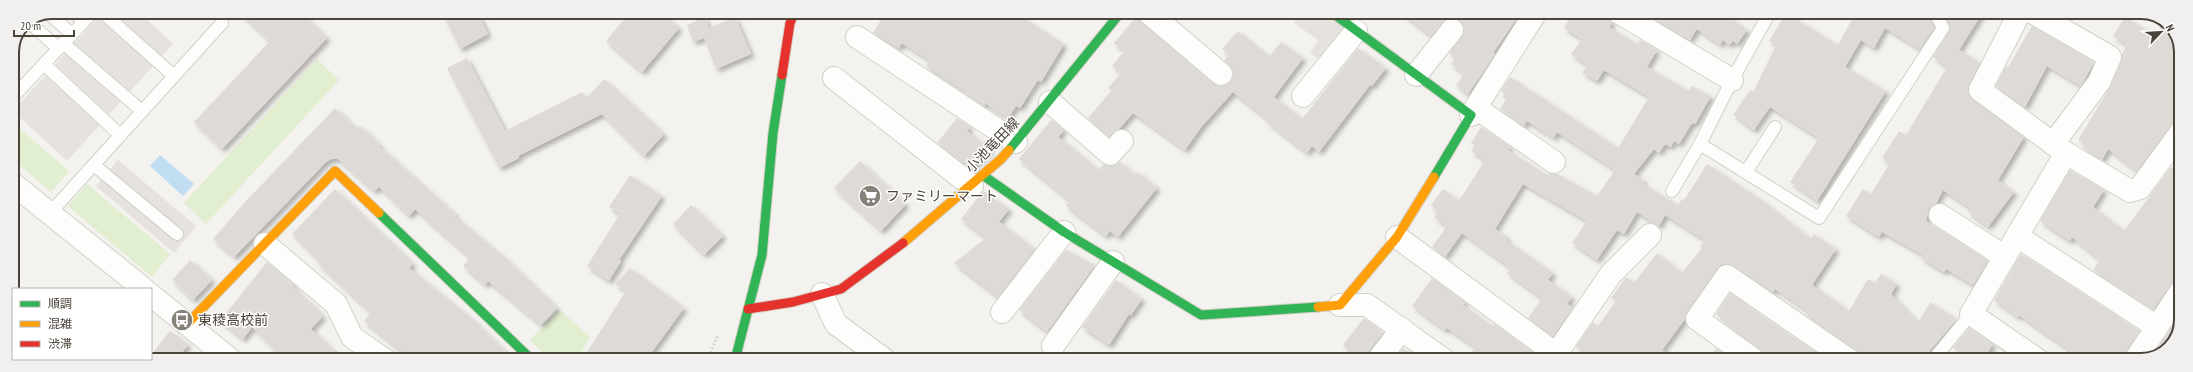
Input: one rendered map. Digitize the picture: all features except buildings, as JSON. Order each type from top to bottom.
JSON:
[{"type":"street","points":[[737,353],[762,255],[773,133],[792,19]]},
{"type":"street","name":"小池竜田線","points":[[748,309],[793,302],[841,289],[897,248],[978,181],[1016,142],[1050,102],[1115,19]]},
{"type":"street","points":[[1156,19],[1221,74]]},
{"type":"street","points":[[1340,19],[1416,75],[1554,162]]},
{"type":"street","points":[[1340,305],[1397,237],[1532,19]]},
{"type":"street","points":[[1631,19],[1732,80]]},
{"type":"street","points":[[2016,19],[1980,90],[2060,149],[2130,191],[2140,188],[2174,150]]},
{"type":"street","points":[[2028,353],[1971,314],[2017,236],[2060,149],[2099,82],[2110,57],[2044,19]]},
{"type":"street","points":[[1416,75],[1452,30]]},
{"type":"street","points":[[1303,96],[1356,31]]},
{"type":"street","points":[[857,37],[1016,142]]},
{"type":"street","points":[[834,78],[978,181],[1201,315],[1367,304],[1435,353]]},
{"type":"street","points":[[1050,102],[1110,154],[1122,141]]},
{"type":"street","points":[[187,324],[335,171],[525,353]]},
{"type":"street","points":[[19,189],[143,288]]},
{"type":"street","points":[[1940,215],[2005,257]]},
{"type":"street","points":[[1002,312],[1064,232]]},
{"type":"street","points":[[1557,353],[1611,274],[1650,235]]},
{"type":"street","points":[[2017,236],[2157,327]]},
{"type":"street","points":[[1397,237],[1549,353]]},
{"type":"street","points":[[265,244],[336,304],[352,337],[375,353]]},
{"type":"street","points":[[1053,346],[1113,262]]},
{"type":"street","points":[[1744,353],[1697,319],[1727,276],[1839,353]]},
{"type":"street","points":[[822,294],[836,324],[875,353]]},
{"type":"street","points":[[152,296],[222,353]]},
{"type":"street","points":[[2140,353],[2157,327],[2174,307]]},
{"type":"street","points":[[1383,353],[1402,329]]},
{"type":"lane","points":[[52,19],[65,42]]},
{"type":"lane","points":[[110,19],[174,76]]},
{"type":"lane","points":[[1672,191],[1700,144],[1732,80],[1766,19]]},
{"type":"lane","points":[[1700,144],[1819,218],[1943,28],[1938,19]]},
{"type":"lane","points":[[19,91],[84,21]]},
{"type":"lane","points":[[50,213],[222,23]]},
{"type":"lane","points":[[34,25],[65,42],[142,111]]},
{"type":"lane","points":[[44,64],[120,135]]},
{"type":"lane","points":[[1746,172],[1775,127]]},
{"type":"lane","points":[[94,165],[177,234]]},
{"type":"lane","points":[[1940,353],[1971,314]]},
{"type":"green space","points":[[317,59],[339,80],[206,224],[184,203]]},
{"type":"green space","points":[[19,128],[69,171],[51,192],[19,164]]},
{"type":"green space","points":[[87,184],[170,254],[152,277],[68,206]]},
{"type":"green space","points":[[559,309],[590,337],[581,353],[543,353],[530,340]]},
{"type":"shaded area","points":[[97,19],[146,19],[173,44],[67,161],[19,117],[19,104]]},
{"type":"shaded area","points":[[1297,19],[1333,19],[1348,30],[1324,63],[1310,53],[1318,40],[1294,23]]},
{"type":"shaded area","points":[[118,160],[196,226],[174,253],[96,186]]},
{"type":"water","points":[[160,155],[194,184],[183,196],[150,166]]},
{"type":"traffic: fast","points":[[1009,150],[1115,19]]},
{"type":"traffic: fast","points":[[1341,19],[1471,115],[1434,177]]},
{"type":"traffic: fast","points":[[737,353],[762,255],[773,133],[782,75]]},
{"type":"traffic: fast","points":[[984,176],[1064,232],[1201,315],[1318,307]]},
{"type":"traffic: fast","points":[[379,213],[525,353]]},
{"type":"traffic: slow","points":[[903,243],[1001,159],[1009,150]]},
{"type":"traffic: slow","points":[[187,324],[335,171],[379,213]]},
{"type":"traffic: slow","points":[[1318,307],[1340,305],[1397,237],[1434,177]]},
{"type":"traffic: jam","points":[[782,75],[792,19]]},
{"type":"traffic: jam","points":[[748,309],[793,302],[841,289],[903,243]]},
{"type":"place","name":"ファミリーマート","points":[[870,196]]},
{"type":"place","name":"東稜高校前","points":[[182,320]]}]
